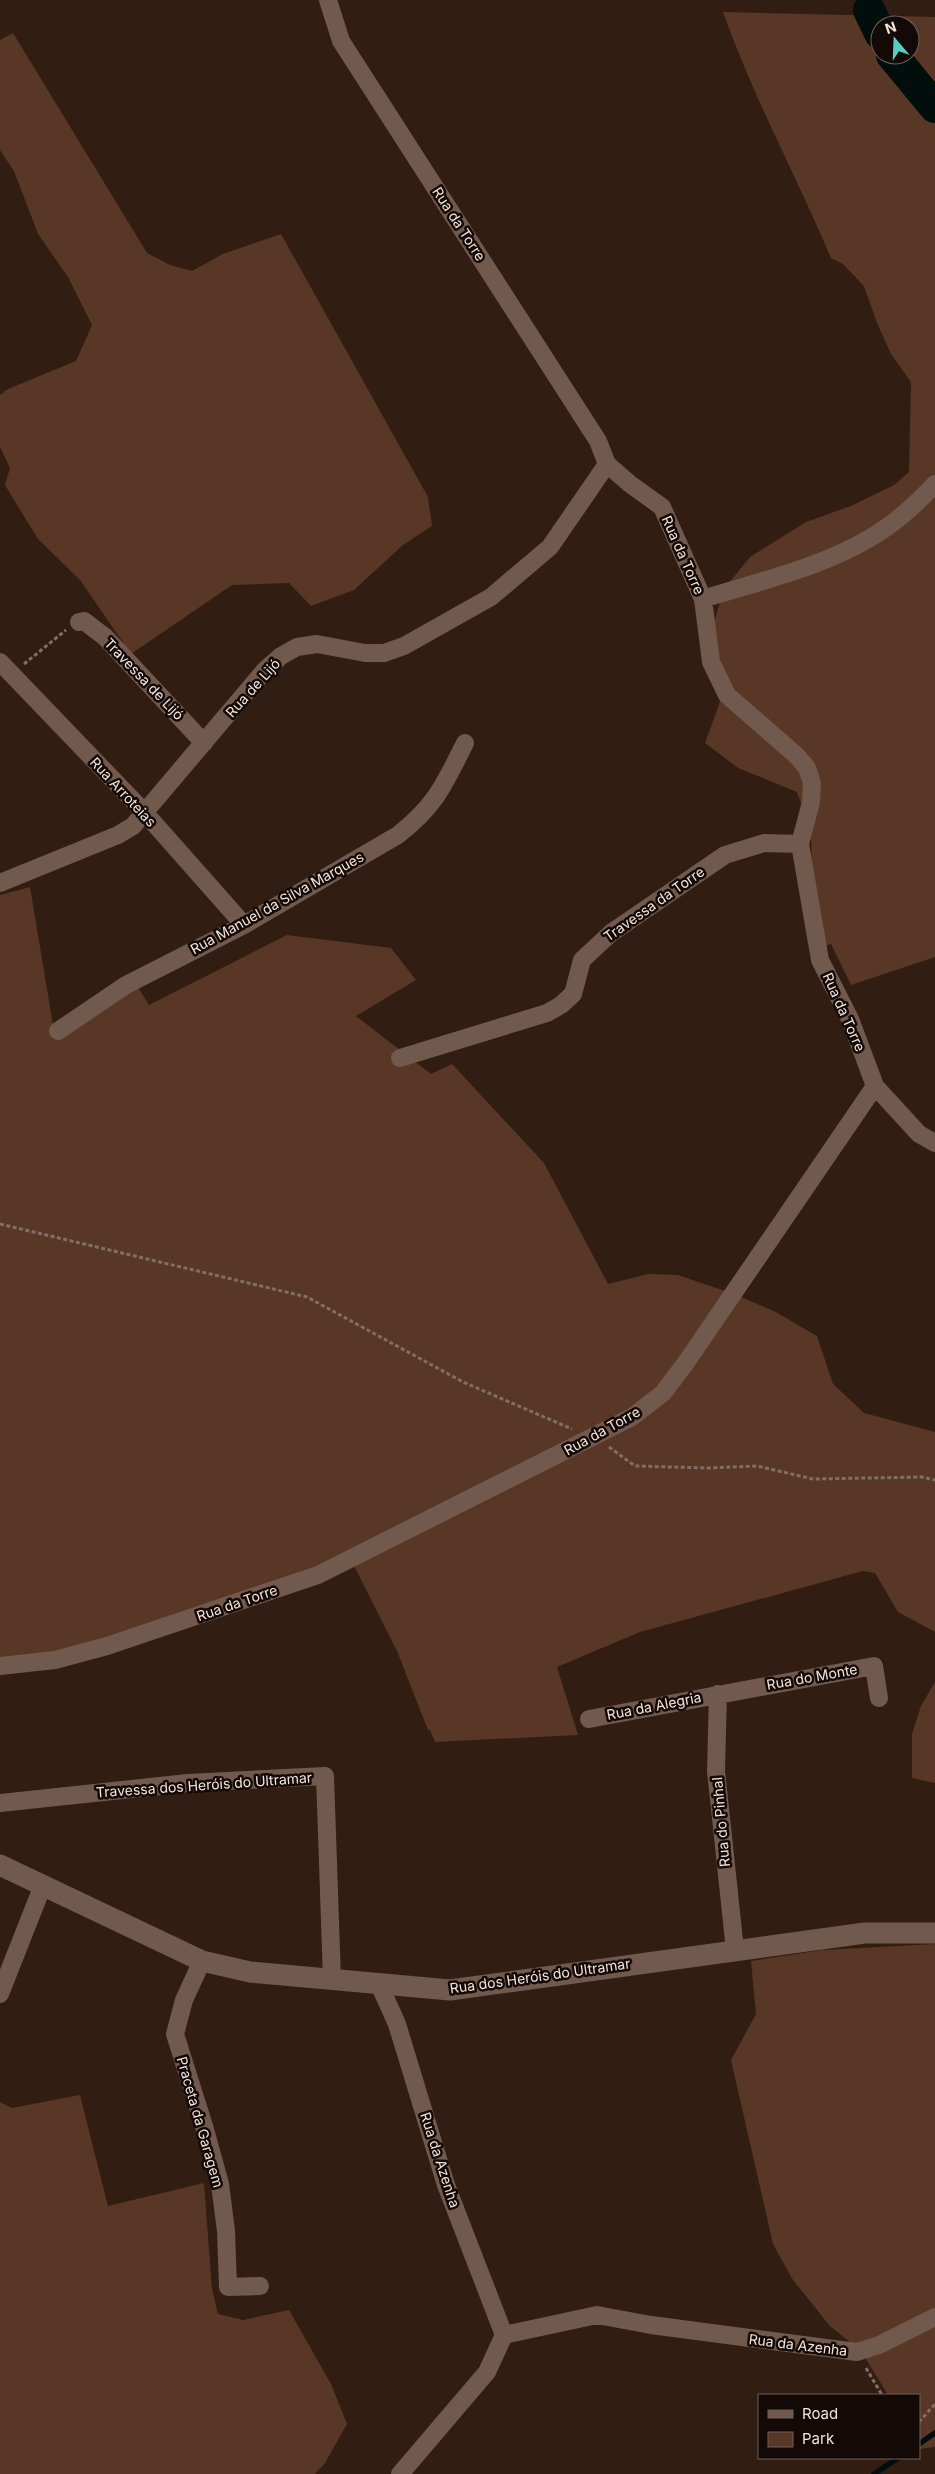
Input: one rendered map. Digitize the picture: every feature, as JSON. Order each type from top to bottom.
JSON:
[{"type":"street","name":"Rua da Torre","points":[[0,1666],[54,1660],[108,1646],[318,1575],[632,1417],[663,1393],[875,1086],[850,1019],[820,960],[800,844],[811,802],[812,783],[808,768],[797,756],[727,695],[710,662],[702,599],[662,507],[630,484],[607,464],[598,441],[341,41],[328,0]]},
{"type":"street","name":"Rua de Lijó","points":[[0,884],[118,835],[133,826],[265,670],[281,656],[297,647],[317,644],[366,653],[384,653],[404,646],[491,597],[550,547],[607,464]]},
{"type":"street","points":[[702,599],[814,563],[853,546],[886,528],[914,506],[935,484]]},
{"type":"street","name":"Travessa de Lijó","points":[[79,622],[84,621],[105,637],[204,743]]},
{"type":"street","name":"Rua Arroteias","points":[[6,668],[145,813],[244,925]]},
{"type":"street","name":"Rua Manuel da Silva Marques","points":[[58,1031],[126,985],[244,925],[398,835],[420,817],[440,793],[465,743]]},
{"type":"street","name":"Travessa da Torre","points":[[400,1058],[547,1013],[561,1005],[573,994],[582,960],[611,933],[725,855],[764,843],[800,844]]},
{"type":"street","points":[[875,1086],[919,1134],[935,1144]]},
{"type":"street","name":"Rua do Monte","points":[[718,1694],[874,1666],[879,1698]]},
{"type":"street","name":"Rua da Alegria","points":[[589,1719],[718,1694]]},
{"type":"street","name":"Rua do Pinhal","points":[[718,1694],[716,1771],[735,1950]]},
{"type":"street","name":"Travessa dos Heróis do Ultramar","points":[[0,1803],[188,1783],[325,1776],[332,1979]]},
{"type":"street","name":"Rua dos Heróis do Ultramar","points":[[0,1865],[202,1960],[250,1972],[450,1990],[865,1933],[935,1932]]},
{"type":"street","points":[[0,1994],[43,1885]]},
{"type":"street","name":"Praceta da Garagem","points":[[202,1960],[184,2000],[175,2034],[220,2184],[226,2231],[228,2287],[260,2286]]},
{"type":"street","name":"Rua da Azenha","points":[[379,1984],[397,2024],[446,2185],[504,2335],[597,2315],[651,2325],[857,2352]]},
{"type":"street","points":[[857,2352],[879,2345],[935,2317]]},
{"type":"street","points":[[400,2474],[487,2372],[504,2335]]},
{"type":"path","points":[[6,668],[79,622]]},
{"type":"path","points":[[0,1224],[307,1297],[462,1382],[605,1443],[635,1466],[708,1468],[757,1466],[813,1479],[922,1477],[935,1480]]},
{"type":"path","points":[[857,2352],[881,2394]]},
{"type":"path","points":[[920,2421],[935,2404]]},
{"type":"green space","points":[[723,12],[870,15],[870,65],[920,65],[920,17],[935,17],[935,957],[851,985],[831,944],[824,946],[812,884],[811,832],[797,792],[738,768],[705,743],[720,702],[713,626],[724,589],[750,557],[806,522],[851,506],[894,485],[909,472],[911,382],[891,354],[877,323],[864,286],[843,264],[831,258],[748,75]]},
{"type":"green space","points":[[13,33],[147,253],[170,265],[192,271],[223,254],[281,234],[428,497],[432,526],[403,545],[354,590],[311,606],[289,583],[232,585],[131,654],[80,580],[38,539],[5,485],[10,468],[0,447],[0,395],[8,389],[76,361],[92,325],[68,277],[38,234],[14,171],[0,150],[0,40]]},
{"type":"green space","points":[[30,887],[55,1037],[136,984],[149,1005],[287,935],[391,948],[416,980],[356,1016],[431,1074],[452,1064],[544,1163],[608,1284],[648,1274],[678,1275],[731,1293],[774,1311],[817,1336],[833,1384],[864,1413],[935,1432],[935,1632],[898,1612],[875,1573],[863,1571],[640,1632],[557,1667],[578,1735],[435,1742],[430,1730],[428,1730],[397,1651],[350,1558],[63,1656],[7,1660],[0,1677],[0,895]]},
{"type":"green space","points":[[935,1682],[935,1783],[912,1778],[912,1734],[921,1706]]},
{"type":"green space","points":[[935,1944],[935,2447],[920,2449],[920,2394],[887,2394],[861,2351],[830,2326],[793,2280],[773,2244],[731,2060],[756,2014],[751,1961],[823,1950]]},
{"type":"green space","points":[[80,2095],[108,2206],[204,2183],[212,2289],[218,2314],[243,2320],[289,2310],[331,2384],[347,2424],[325,2463],[315,2474],[0,2474],[0,2102],[12,2108]]},
{"type":"waterway","points":[[869,10],[871,15]]},
{"type":"waterway","points":[[900,65],[935,107]]},
{"type":"waterway","points":[[920,2443],[935,2433]]},
{"type":"waterway","points":[[874,2474],[896,2459]]}]
